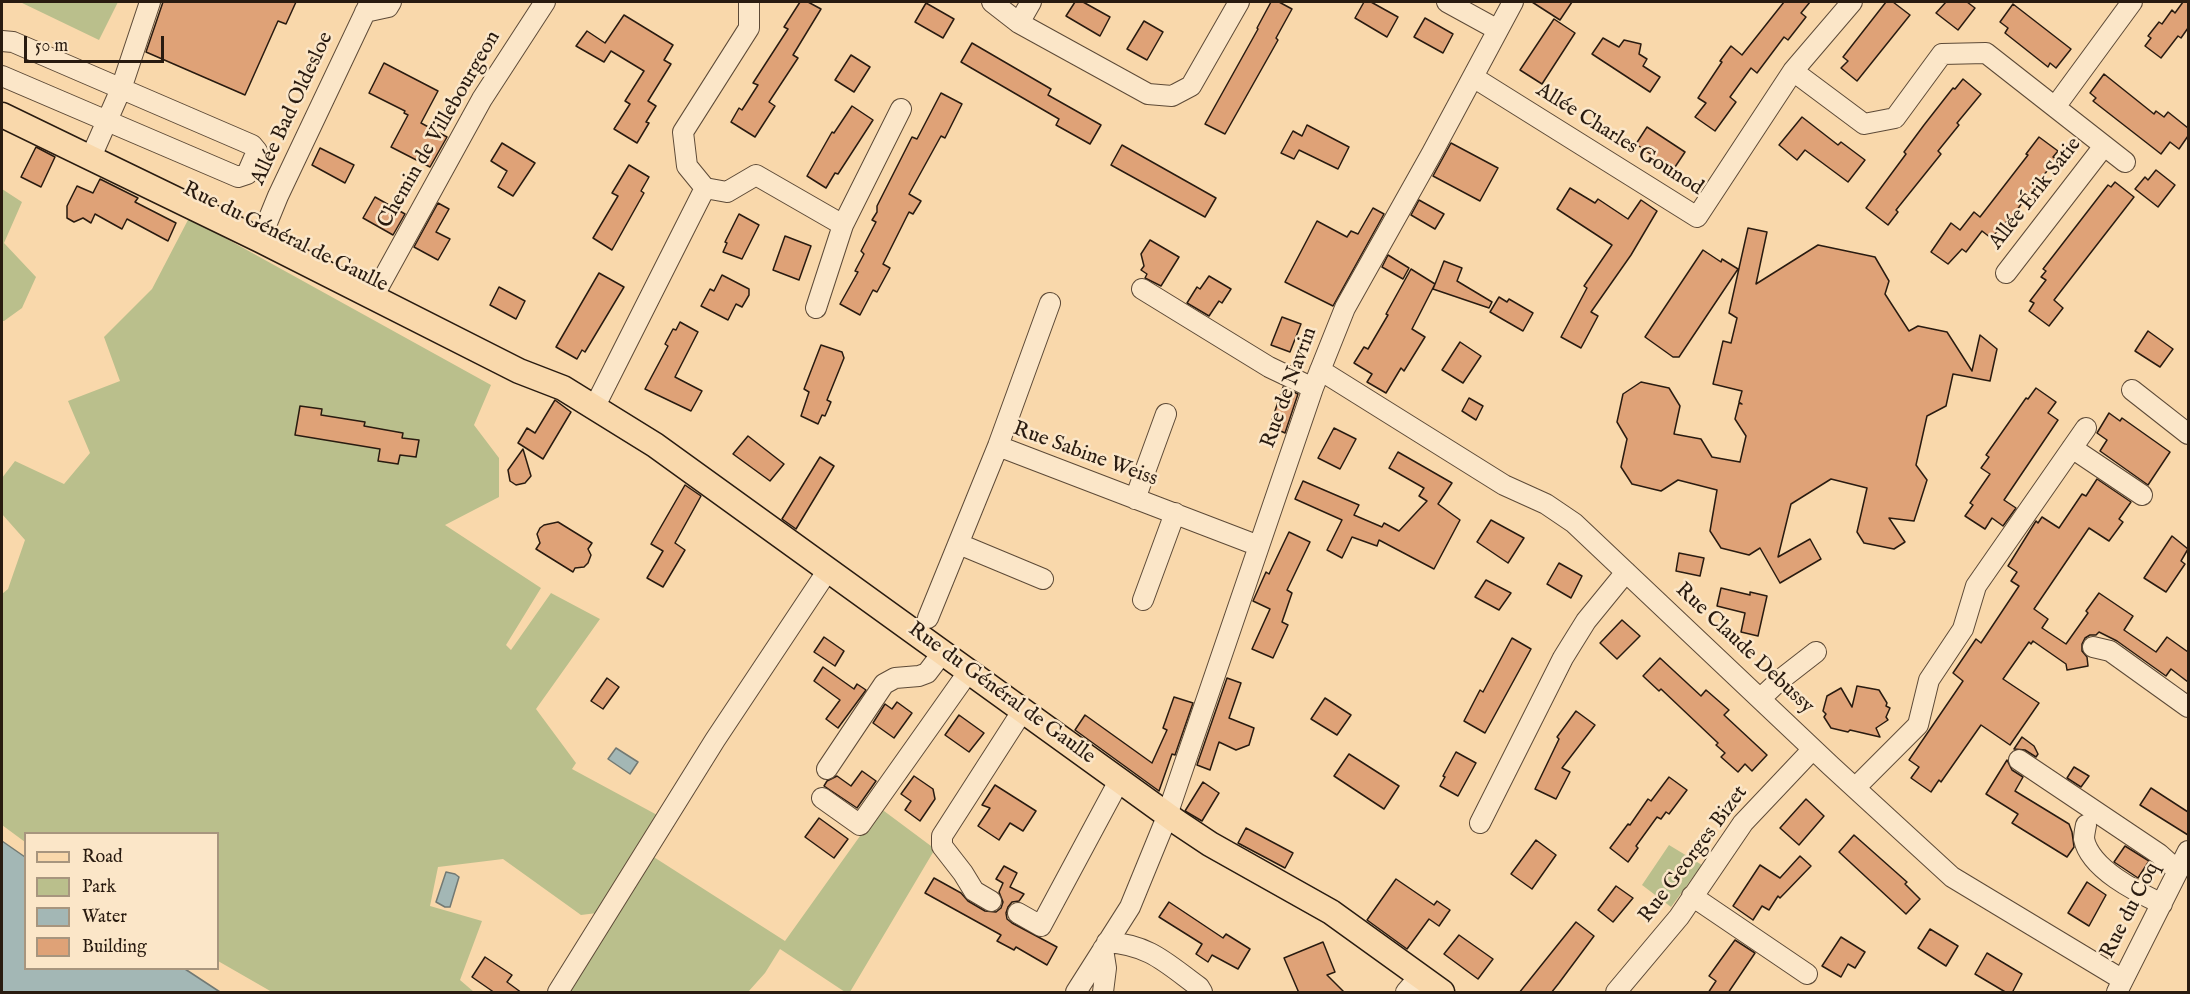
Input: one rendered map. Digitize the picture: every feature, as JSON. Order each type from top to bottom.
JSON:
[{"type":"main road","name":"Rue du Général de Gaulle","points":[[2,97],[93,151]]},
{"type":"main road","name":"Rue du Général de Gaulle","points":[[2,115],[93,151],[376,291],[525,358],[563,388],[595,406],[684,465],[1167,815],[1210,844],[1331,912],[1413,984],[1442,993]]},
{"type":"street","points":[[93,151],[121,88],[150,2]]},
{"type":"street","name":"Allée Bad Oldesloe","points":[[263,234],[278,196],[368,7],[388,8],[391,2]]},
{"type":"street","name":"Chemin de Villebourgeon","points":[[376,291],[482,99],[545,2]]},
{"type":"street","points":[[749,2],[750,28],[683,132],[687,166],[705,188],[727,192],[756,175],[843,225]]},
{"type":"street","points":[[992,2],[1019,23],[1148,94],[1172,96],[1191,86],[1239,2]]},
{"type":"street","points":[[1019,23],[1031,2]]},
{"type":"street","points":[[1447,2],[1498,30]]},
{"type":"street","name":"Rue de Navrin","points":[[1076,993],[1130,907],[1167,815],[1316,379],[1345,308],[1513,2]]},
{"type":"street","name":"Allée Charles Gounod","points":[[1473,77],[1697,217],[1793,71],[1852,2]]},
{"type":"street","points":[[2055,107],[2133,2]]},
{"type":"street","points":[[2,41],[13,42],[121,88],[252,145],[257,151],[247,174],[238,177],[2,76]]},
{"type":"street","points":[[1793,71],[1864,124],[1895,118],[1942,54],[1986,53],[2125,162]]},
{"type":"street","points":[[816,309],[843,225],[901,109]]},
{"type":"street","name":"Allée Érik Satie","points":[[2006,273],[2104,146]]},
{"type":"street","points":[[595,406],[705,188]]},
{"type":"street","name":"Rue Claude Debussy","points":[[1142,290],[1269,367],[1316,379],[1504,485],[1546,504],[1574,523],[1952,877],[2120,986]]},
{"type":"street","points":[[998,446],[1050,303]]},
{"type":"street","points":[[2132,390],[2188,434]]},
{"type":"street","points":[[1135,499],[1166,414]]},
{"type":"street","points":[[1855,788],[1918,725],[1929,680],[1963,629],[1976,586],[2086,428]]},
{"type":"street","name":"Rue Sabine Weiss","points":[[928,618],[998,446],[1259,546]]},
{"type":"street","points":[[2072,448],[2142,495]]},
{"type":"street","points":[[1143,600],[1175,513]]},
{"type":"street","points":[[959,544],[1043,579]]},
{"type":"street","points":[[558,993],[715,740],[828,570]]},
{"type":"street","points":[[1480,824],[1563,657],[1586,621],[1626,572]]},
{"type":"street","points":[[2093,647],[2110,651],[2188,706]]},
{"type":"street","points":[[827,769],[884,684],[895,678],[927,674],[943,652]]},
{"type":"street","points":[[1761,698],[1816,652]]},
{"type":"street","points":[[822,798],[860,825],[969,671]]},
{"type":"street","points":[[962,783],[1019,707]]},
{"type":"street","points":[[991,901],[974,891],[942,846],[942,836],[1019,707]]},
{"type":"street","name":"Rue Georges Bizet","points":[[1616,993],[1678,917],[1743,823],[1814,749]]},
{"type":"street","points":[[2019,760],[2159,854],[2178,871]]},
{"type":"street","points":[[1018,913],[1041,926],[1120,779]]},
{"type":"street","points":[[2086,825],[2084,838],[2089,850],[2099,863],[2116,878],[2162,904]]},
{"type":"street","name":"Rue du Coq","points":[[2120,986],[2188,851]]},
{"type":"street","points":[[1692,896],[1807,974]]},
{"type":"street","points":[[1103,993],[1106,968],[1105,946],[1127,944],[1148,950],[1199,987],[1202,993]]},
{"type":"green space","points":[[20,2],[118,2],[99,40]]},
{"type":"green space","points":[[2,189],[22,202],[4,243],[36,277],[22,308],[4,321],[2,321]]},
{"type":"green space","points":[[189,218],[491,385],[474,425],[499,458],[499,497],[445,525],[541,588],[506,645],[511,650],[551,593],[600,619],[536,709],[576,763],[572,769],[659,816],[597,913],[581,915],[503,859],[438,867],[430,906],[482,921],[460,980],[474,992],[272,992],[219,962],[219,832],[24,832],[24,841],[2,825],[2,594],[8,589],[25,540],[2,514],[2,478],[15,461],[64,484],[90,453],[68,401],[120,381],[104,337],[152,289]]},
{"type":"green space","points":[[880,808],[935,849],[850,992],[845,992],[780,949],[765,973],[748,992],[564,992],[649,854],[785,941]]},
{"type":"green space","points":[[1669,845],[1702,865],[1671,907],[1642,885]]},
{"type":"water","points":[[616,748],[638,762],[630,774],[608,759]]},
{"type":"water","points":[[2,841],[24,856],[24,970],[187,970],[220,992],[2,992]]},
{"type":"water","points":[[446,872],[459,877],[450,907],[436,902]]},
{"type":"building","points":[[163,2],[296,2],[286,24],[278,21],[245,95],[146,52]]},
{"type":"building","points":[[800,2],[808,2],[821,9],[793,55],[798,58],[769,102],[775,106],[755,137],[731,122],[739,108],[742,110],[758,85],[753,83],[788,29],[784,27]]},
{"type":"building","points":[[1075,2],[1083,2],[1110,17],[1100,36],[1066,16]]},
{"type":"building","points":[[1271,2],[1279,2],[1292,9],[1276,38],[1278,40],[1225,134],[1205,124]]},
{"type":"building","points":[[1364,2],[1371,2],[1398,17],[1387,37],[1355,18]]},
{"type":"building","points":[[1532,2],[1572,2],[1560,20]]},
{"type":"building","points":[[1784,2],[1810,2],[1801,13],[1806,17],[1788,40],[1784,37],[1757,73],[1751,68],[1730,97],[1736,102],[1715,131],[1695,117],[1706,103],[1698,98],[1731,46],[1742,55]]},
{"type":"building","points":[[1886,2],[1893,2],[1910,15],[1857,81],[1841,68],[1848,61],[1843,57]]},
{"type":"building","points":[[1946,2],[1967,2],[1975,8],[1958,30],[1936,13]]},
{"type":"building","points":[[2183,2],[2188,2],[2188,28],[2181,38],[2178,36],[2161,58],[2145,46],[2151,38],[2148,36],[2159,22],[2162,24],[2172,10],[2175,13]]},
{"type":"building","points":[[926,3],[954,19],[943,38],[915,22]]},
{"type":"building","points":[[2013,4],[2071,49],[2056,68],[2050,63],[2048,67],[2005,33],[2008,28],[2000,22]]},
{"type":"building","points":[[624,15],[673,45],[664,60],[671,64],[648,101],[656,106],[637,143],[614,129],[630,104],[625,101],[644,71],[611,51],[604,62],[576,46],[587,31],[605,43]]},
{"type":"building","points":[[1425,18],[1453,34],[1443,53],[1414,37]]},
{"type":"building","points":[[1554,19],[1575,33],[1542,84],[1520,70]]},
{"type":"building","points":[[1144,21],[1163,32],[1147,60],[1127,49]]},
{"type":"building","points":[[1603,38],[1619,47],[1624,40],[1641,44],[1639,54],[1647,59],[1643,66],[1660,77],[1650,92],[1592,54]]},
{"type":"building","points":[[972,43],[1051,89],[1048,95],[1101,125],[1090,144],[1056,125],[1059,119],[961,62]]},
{"type":"building","points":[[851,55],[870,67],[854,92],[835,80]]},
{"type":"building","points":[[384,63],[438,91],[421,123],[447,137],[430,167],[391,147],[408,115],[404,113],[405,111],[369,93]]},
{"type":"building","points":[[2104,74],[2154,114],[2156,111],[2164,117],[2168,112],[2188,128],[2188,136],[2179,149],[2170,142],[2161,154],[2093,101],[2096,98],[2090,93]]},
{"type":"building","points":[[1963,79],[1981,94],[1957,123],[1959,125],[1938,151],[1941,154],[1896,210],[1898,212],[1888,225],[1866,208],[1906,154],[1904,152],[1924,125],[1953,88],[1955,89]]},
{"type":"building","points":[[941,93],[962,104],[945,138],[941,136],[909,194],[921,201],[913,214],[909,212],[883,264],[890,268],[877,292],[873,290],[860,315],[840,304],[858,272],[855,271],[864,254],[861,251],[876,222],[872,220],[877,212],[877,206],[912,137],[917,139]]},
{"type":"building","points":[[852,106],[873,120],[838,174],[835,173],[826,188],[807,176],[832,132],[834,133]]},
{"type":"building","points":[[1802,117],[1838,145],[1841,142],[1865,160],[1848,182],[1805,150],[1797,160],[1779,145]]},
{"type":"building","points":[[1307,125],[1349,147],[1338,169],[1299,150],[1294,159],[1281,153],[1293,131],[1302,136]]},
{"type":"building","points":[[1647,127],[1685,152],[1673,170],[1636,144]]},
{"type":"building","points":[[2039,137],[2058,151],[2053,157],[2057,159],[2028,194],[2009,222],[2007,221],[1991,238],[1982,231],[1966,252],[1962,249],[1948,264],[1931,252],[1951,223],[1960,230],[1974,212],[1980,217],[2028,155],[2026,154]]},
{"type":"building","points":[[502,143],[535,163],[513,196],[498,187],[507,171],[491,161]]},
{"type":"building","points":[[1451,143],[1498,168],[1480,201],[1433,176]]},
{"type":"building","points":[[1122,145],[1216,198],[1205,217],[1111,165]]},
{"type":"building","points":[[36,147],[55,157],[41,187],[21,177]]},
{"type":"building","points":[[320,148],[354,165],[345,183],[312,165]]},
{"type":"building","points":[[629,165],[649,177],[641,191],[644,193],[612,250],[593,238],[618,196],[612,193]]},
{"type":"building","points":[[2156,170],[2175,185],[2158,207],[2135,189],[2145,177],[2148,180]]},
{"type":"building","points":[[100,179],[138,198],[135,202],[176,223],[168,241],[127,219],[122,229],[95,214],[91,223],[83,218],[74,222],[67,218],[67,206],[77,186],[93,193]]},
{"type":"building","points":[[2115,182],[2134,197],[2054,300],[2063,308],[2049,326],[2029,311],[2034,303],[2030,301],[2046,280],[2041,277],[2046,271],[2043,269],[2108,185],[2111,187]]},
{"type":"building","points":[[1570,188],[1595,203],[1598,199],[1628,219],[1641,200],[1657,211],[1631,255],[1591,312],[1598,316],[1581,348],[1561,337],[1587,288],[1584,286],[1612,245],[1557,209]]},
{"type":"building","points":[[375,197],[405,214],[393,235],[363,218]]},
{"type":"building","points":[[1419,200],[1444,214],[1435,229],[1411,215]]},
{"type":"building","points":[[438,203],[449,209],[436,232],[450,239],[438,260],[414,247]]},
{"type":"building","points":[[1373,208],[1384,214],[1333,306],[1285,282],[1317,221],[1347,237],[1351,231],[1358,234]]},
{"type":"building","points":[[739,214],[759,225],[742,259],[723,252],[727,243],[725,242]]},
{"type":"building","points":[[1748,228],[1767,232],[1756,284],[1818,245],[1875,257],[1889,281],[1885,294],[1909,331],[1918,326],[1947,332],[1972,371],[1980,335],[1997,349],[1990,381],[1953,374],[1946,406],[1927,416],[1916,465],[1927,480],[1914,521],[1889,518],[1905,542],[1894,549],[1864,543],[1857,532],[1867,488],[1831,479],[1791,504],[1778,557],[1810,539],[1821,559],[1780,583],[1760,548],[1749,555],[1721,548],[1710,531],[1717,490],[1678,480],[1661,491],[1632,484],[1621,467],[1627,439],[1617,422],[1623,394],[1641,382],[1669,388],[1680,406],[1674,434],[1701,439],[1712,457],[1740,462],[1746,436],[1735,419],[1739,403],[1742,404],[1739,402],[1742,391],[1713,384],[1723,341],[1731,343],[1737,318],[1729,313]]},
{"type":"building","points":[[785,236],[811,246],[799,280],[773,270]]},
{"type":"building","points":[[1150,240],[1179,257],[1161,286],[1145,278],[1147,274],[1141,270],[1144,266],[1141,254]]},
{"type":"building","points":[[1703,250],[1721,262],[1722,259],[1738,269],[1679,357],[1673,357],[1645,337]]},
{"type":"building","points":[[1388,255],[1409,268],[1403,279],[1382,267]]},
{"type":"building","points":[[1444,261],[1462,268],[1457,281],[1492,302],[1489,308],[1433,289]]},
{"type":"building","points":[[1411,269],[1435,284],[1412,329],[1425,337],[1404,371],[1401,368],[1386,393],[1367,382],[1372,374],[1354,363],[1364,347],[1368,349]]},
{"type":"building","points":[[599,273],[624,287],[585,352],[582,350],[577,359],[556,347]]},
{"type":"building","points":[[722,275],[749,289],[749,295],[742,307],[736,304],[728,320],[701,306],[710,289],[714,291]]},
{"type":"building","points":[[1209,276],[1231,289],[1222,303],[1219,301],[1209,316],[1187,303],[1197,287],[1200,289]]},
{"type":"building","points":[[499,287],[525,301],[516,319],[490,305]]},
{"type":"building","points":[[1499,297],[1507,302],[1509,299],[1533,313],[1523,331],[1490,312]]},
{"type":"building","points":[[1282,317],[1301,324],[1290,352],[1271,345]]},
{"type":"building","points":[[680,322],[698,332],[675,377],[702,391],[691,411],[645,389],[668,346],[665,344],[673,329],[676,330]]},
{"type":"building","points":[[2148,331],[2173,349],[2160,367],[2135,351]]},
{"type":"building","points":[[1460,342],[1481,356],[1463,383],[1442,370]]},
{"type":"building","points":[[821,345],[842,352],[844,358],[827,400],[831,402],[825,416],[822,415],[818,424],[801,416],[809,392],[804,389]]},
{"type":"building","points":[[1283,387],[1298,394],[1285,433],[1270,426]]},
{"type":"building","points":[[2036,388],[2056,402],[2048,413],[2058,420],[2004,500],[2016,508],[2003,526],[1992,518],[1985,529],[1965,516],[1973,505],[1970,503],[1990,474],[1981,468],[1989,457],[1986,455],[2026,398],[2028,399]]},
{"type":"building","points":[[1469,398],[1483,406],[1476,420],[1462,411]]},
{"type":"building","points":[[555,400],[571,412],[543,459],[518,443],[527,428],[535,433]]},
{"type":"building","points":[[300,406],[322,409],[321,415],[365,422],[364,426],[403,433],[402,438],[419,440],[416,457],[400,455],[398,464],[378,461],[380,449],[295,435]]},
{"type":"building","points":[[2109,413],[2120,421],[2122,418],[2170,452],[2148,485],[2100,451],[2107,440],[2097,433]]},
{"type":"building","points":[[1334,428],[1356,439],[1340,469],[1318,458]]},
{"type":"building","points":[[748,436],[784,464],[770,481],[733,454]]},
{"type":"building","points":[[523,449],[531,476],[525,483],[516,485],[510,481],[508,470]]},
{"type":"building","points":[[1398,452],[1452,483],[1438,504],[1460,520],[1434,569],[1379,540],[1377,546],[1352,537],[1342,558],[1327,550],[1342,520],[1295,499],[1303,481],[1359,505],[1354,515],[1382,527],[1384,523],[1399,531],[1427,501],[1419,496],[1424,488],[1389,468]]},
{"type":"building","points":[[820,457],[834,466],[796,529],[782,519]]},
{"type":"building","points":[[2097,479],[2131,502],[2119,519],[2123,522],[2109,541],[2089,528],[2034,609],[2048,619],[2042,628],[2066,644],[2099,593],[2133,616],[2124,630],[2156,652],[2167,637],[2188,652],[2188,682],[2171,669],[2166,676],[2117,641],[2099,632],[2085,638],[2082,644],[2082,651],[2087,657],[2088,666],[2067,670],[2066,664],[2033,641],[2031,644],[2029,642],[2003,679],[2039,703],[2010,745],[1981,725],[1941,782],[1939,780],[1931,792],[1911,778],[1919,767],[1909,760],[1963,681],[1953,673],[1976,639],[1981,643],[2019,586],[2011,581],[2017,572],[2008,566],[2036,521],[2038,523],[2042,517],[2059,528],[2082,494],[2086,496]]},
{"type":"building","points":[[685,485],[701,496],[675,543],[685,550],[663,587],[647,578],[663,551],[651,544]]},
{"type":"building","points":[[1491,520],[1524,538],[1508,563],[1477,542]]},
{"type":"building","points":[[558,522],[592,543],[588,549],[591,555],[588,563],[584,567],[575,568],[573,572],[536,549],[540,543],[537,534],[540,528]]},
{"type":"building","points":[[1289,532],[1310,542],[1287,590],[1292,593],[1282,622],[1288,625],[1273,658],[1252,649],[1270,609],[1253,601],[1266,572],[1269,574]]},
{"type":"building","points":[[2172,536],[2188,549],[2181,561],[2185,564],[2166,592],[2144,578]]},
{"type":"building","points":[[1679,553],[1704,558],[1700,576],[1676,571]]},
{"type":"building","points":[[1559,563],[1582,576],[1571,598],[1547,584]]},
{"type":"building","points":[[1486,580],[1511,593],[1499,610],[1475,597]]},
{"type":"building","points":[[1721,588],[1750,595],[1750,592],[1767,596],[1758,636],[1741,632],[1745,613],[1717,606]]},
{"type":"building","points":[[1622,620],[1640,636],[1617,659],[1600,643]]},
{"type":"building","points":[[824,637],[844,651],[835,666],[814,652]]},
{"type":"building","points":[[1512,638],[1531,649],[1485,733],[1464,721],[1480,690],[1483,692]]},
{"type":"building","points":[[1660,658],[1701,696],[1706,690],[1729,710],[1724,715],[1767,755],[1752,771],[1745,764],[1738,772],[1721,757],[1725,753],[1716,745],[1718,743],[1661,689],[1659,691],[1643,676]]},
{"type":"building","points":[[823,667],[854,689],[857,684],[866,690],[838,728],[826,719],[840,700],[814,681]]},
{"type":"building","points":[[607,678],[619,687],[603,709],[591,701]]},
{"type":"building","points":[[1227,678],[1241,683],[1229,718],[1254,728],[1249,745],[1236,750],[1219,742],[1210,770],[1197,765]]},
{"type":"building","points":[[1857,686],[1879,690],[1887,703],[1886,706],[1890,708],[1886,717],[1888,720],[1876,728],[1880,737],[1831,728],[1824,717],[1826,714],[1823,711],[1827,696],[1841,688],[1852,707]]},
{"type":"building","points":[[1174,697],[1193,703],[1175,755],[1172,754],[1159,791],[1075,730],[1085,715],[1152,763],[1167,730],[1163,728]]},
{"type":"building","points":[[1325,698],[1351,715],[1337,735],[1311,719]]},
{"type":"building","points":[[897,702],[912,713],[894,738],[873,723],[885,704],[892,709]]},
{"type":"building","points":[[1576,711],[1595,725],[1562,768],[1570,772],[1556,799],[1535,789],[1559,739],[1557,737]]},
{"type":"building","points":[[959,715],[984,733],[969,752],[945,735]]},
{"type":"building","points":[[2022,737],[2034,746],[2038,754],[2036,757],[2025,750],[2014,749]]},
{"type":"building","points":[[1456,752],[1476,763],[1458,796],[1440,786]]},
{"type":"building","points":[[1349,754],[1399,786],[1384,809],[1334,776]]},
{"type":"building","points":[[2007,760],[2012,770],[2023,777],[2015,791],[2069,824],[2074,847],[2067,857],[2012,823],[2018,814],[1986,794]]},
{"type":"building","points":[[2074,767],[2089,776],[2081,787],[2067,778]]},
{"type":"building","points":[[862,771],[876,781],[857,808],[824,786],[827,781],[837,776],[851,786]]},
{"type":"building","points":[[914,776],[933,789],[935,799],[920,821],[905,810],[911,801],[901,794]]},
{"type":"building","points":[[1669,777],[1687,790],[1669,814],[1666,812],[1661,819],[1657,817],[1636,846],[1638,848],[1628,862],[1610,848],[1648,799],[1651,801]]},
{"type":"building","points":[[1203,782],[1219,793],[1202,821],[1185,811]]},
{"type":"building","points":[[995,785],[1036,811],[1023,831],[1010,823],[999,840],[978,826],[990,808],[982,805]]},
{"type":"building","points":[[2151,788],[2188,812],[2188,835],[2140,805]]},
{"type":"building","points":[[1806,799],[1824,816],[1799,845],[1780,828]]},
{"type":"building","points":[[819,818],[848,839],[834,858],[805,837]]},
{"type":"building","points":[[1246,828],[1293,853],[1285,868],[1238,843]]},
{"type":"building","points":[[1854,835],[1907,882],[1905,884],[1920,899],[1906,914],[1839,852]]},
{"type":"building","points":[[1536,840],[1556,855],[1532,889],[1511,874]]},
{"type":"building","points":[[2125,846],[2149,861],[2138,878],[2114,862]]},
{"type":"building","points":[[1800,856],[1811,866],[1780,898],[1778,896],[1769,910],[1762,906],[1753,920],[1733,906],[1760,865],[1780,878]]},
{"type":"building","points":[[1004,866],[1017,873],[1010,887],[1024,894],[1019,901],[1012,902],[1008,907],[1007,919],[1057,947],[1047,965],[1016,947],[1014,950],[997,941],[1001,935],[925,893],[934,878],[961,893],[968,901],[985,911],[996,912],[1001,908],[1003,902],[999,892],[1003,883],[996,879]]},
{"type":"building","points":[[1396,879],[1434,905],[1437,901],[1450,910],[1439,926],[1429,919],[1407,949],[1367,920]]},
{"type":"building","points":[[2087,882],[2106,895],[2089,926],[2068,913]]},
{"type":"building","points":[[1616,886],[1633,898],[1613,922],[1598,910]]},
{"type":"building","points":[[1169,902],[1223,938],[1226,934],[1250,949],[1238,969],[1212,955],[1208,962],[1196,954],[1202,944],[1159,917]]},
{"type":"building","points":[[1576,922],[1594,936],[1551,993],[1519,993]]},
{"type":"building","points":[[1930,929],[1958,946],[1946,966],[1918,948]]},
{"type":"building","points":[[1459,935],[1493,959],[1478,979],[1444,954]]},
{"type":"building","points":[[1841,937],[1865,952],[1855,968],[1848,964],[1841,977],[1822,966]]},
{"type":"building","points":[[1735,940],[1755,953],[1728,993],[1708,993],[1716,981],[1709,976]]},
{"type":"building","points":[[1323,942],[1335,972],[1327,975],[1345,993],[1299,993],[1284,958]]},
{"type":"building","points":[[1987,953],[2022,974],[2012,993],[2007,993],[1975,974]]},
{"type":"building","points":[[485,957],[512,975],[507,982],[522,993],[495,993],[472,977]]}]
